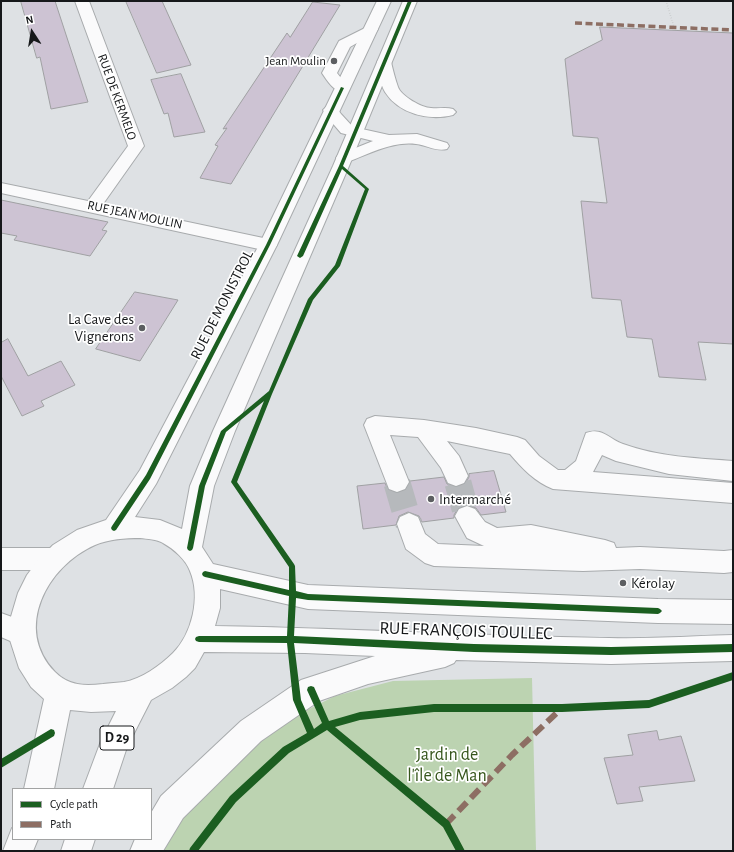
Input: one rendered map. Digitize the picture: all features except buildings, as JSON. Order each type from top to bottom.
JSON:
[{"type":"main road","name":"RUE DE KERMELO","points":[[82,1],[136,146],[93,206]]},
{"type":"main road","name":"RUE DE MONISTROL","points":[[114,528],[148,477],[268,245],[384,1]]},
{"type":"main road","points":[[190,548],[202,486],[227,423],[344,158],[410,1]]},
{"type":"main road","points":[[384,62],[391,90],[403,101],[417,110],[430,113],[448,112]]},
{"type":"main road","points":[[331,110],[347,130],[389,140],[417,139],[441,146]]},
{"type":"main road","points":[[344,158],[389,140]]},
{"type":"main road","name":"RUE JEAN MOULIN","points":[[1,188],[93,206],[268,245]]},
{"type":"main road","points":[[397,482],[374,425],[424,429],[476,437],[517,446],[531,463],[553,479],[733,493]]},
{"type":"main road","points":[[424,429],[451,462],[456,476]]},
{"type":"main road","points":[[569,480],[584,468],[591,453],[594,439],[616,452],[669,465],[733,471]]},
{"type":"main road","points":[[467,516],[476,530],[495,538],[531,536],[640,558]]},
{"type":"main road","points":[[409,524],[415,541],[434,555],[582,560],[640,558],[724,562],[733,561]]},
{"type":"main road","points":[[140,526],[167,533],[190,548],[205,574],[209,599],[199,639],[183,663],[163,678],[126,696],[89,699],[59,694],[40,677],[30,663],[24,648],[11,629],[22,614],[33,585],[53,559],[80,540],[114,528],[140,526]]},
{"type":"main road","points":[[1,559],[53,559]]},
{"type":"main road","name":"RUE FRANÇOIS TOULLEC","points":[[205,574],[308,597],[658,611],[733,612]]},
{"type":"main road","name":"RUE FRANÇOIS TOULLEC","points":[[199,639],[305,640],[474,648],[611,651],[733,648]]},
{"type":"main road","points":[[152,840],[172,807],[251,731],[312,690],[368,671],[474,648]]},
{"type":"main road","name":"D 29","points":[[98,788],[115,741],[142,689]]},
{"type":"main road","points":[[39,788],[59,694]]},
{"type":"main road","points":[[18,851],[23,840]]},
{"type":"main road","points":[[76,851],[80,840]]},
{"type":"main road","points":[[145,851],[152,840]]},
{"type":"path","points":[[666,1],[674,27]]},
{"type":"green space","name":"Jardin de l'île de Man","points":[[532,678],[536,851],[158,851],[170,828],[275,726],[335,696],[393,681]]},
{"type":"tunnel","points":[[456,476],[458,484]]},
{"type":"tunnel","points":[[397,483],[409,524]]},
{"type":"tunnel","points":[[458,483],[467,516]]},
{"type":"marked path","points":[[575,23],[733,30]]},
{"type":"marked path","points":[[446,824],[512,755],[562,708]]},
{"type":"cycle path","points":[[300,256],[341,166],[410,1]]},
{"type":"cycle path","points":[[114,528],[148,477],[268,245],[342,88]]},
{"type":"cycle path","points":[[190,548],[202,486],[224,431],[271,392],[311,299],[337,266],[367,189],[341,166]]},
{"type":"cycle path","points":[[270,393],[234,482],[292,566],[293,595],[290,640],[297,700],[312,734]]},
{"type":"cycle path","points":[[205,574],[308,597],[658,611]]},
{"type":"cycle path","points":[[199,639],[305,640],[474,648],[611,651],[733,648]]},
{"type":"cycle path","points":[[193,851],[233,799],[286,750],[327,725],[360,716],[434,708],[562,708],[649,704],[733,676]]},
{"type":"cycle path","points":[[311,690],[327,725],[446,824],[461,851]]},
{"type":"cycle path","points":[[1,764],[51,733]]},
{"type":"place","name":"Jean Moulin","points":[[334,61]]},
{"type":"place","name":"La Cave des Vignerons","points":[[142,328]]},
{"type":"place","name":"Intermarché","points":[[431,499]]},
{"type":"place","name":"Kérolay","points":[[623,583]]}]
